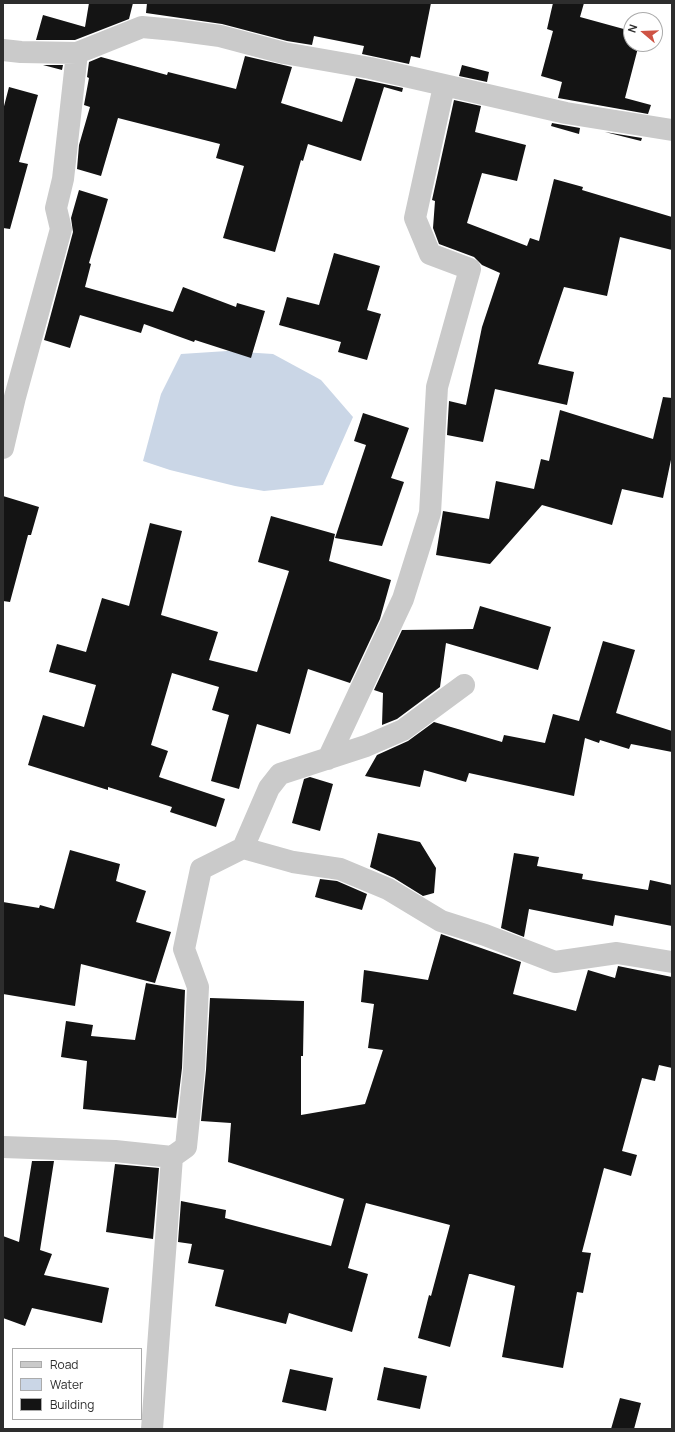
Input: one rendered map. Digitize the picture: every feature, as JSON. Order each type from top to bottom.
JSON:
[{"type":"street","points":[[3,50],[21,52],[77,53],[142,27],[175,30],[220,36],[284,53],[370,68],[566,113],[672,130]]},
{"type":"street","points":[[3,448],[15,397],[61,229],[56,208],[63,179],[77,53]]},
{"type":"street","points":[[328,759],[403,599],[430,513],[437,387],[470,269],[430,254],[415,218],[444,86]]},
{"type":"street","points":[[3,1147],[115,1150],[172,1157],[186,1147],[194,1069],[198,988],[184,949],[201,869],[243,848],[269,788],[280,774],[366,746],[403,730],[464,685]]},
{"type":"street","points":[[243,848],[293,862],[340,869],[388,889],[441,921],[485,935],[555,962],[617,953],[672,962]]},
{"type":"street","points":[[152,1429],[172,1157]]},
{"type":"water","points":[[227,351],[273,354],[321,380],[353,417],[323,485],[264,491],[235,486],[170,470],[143,461],[161,394],[181,354]]},
{"type":"building","points":[[89,3],[133,3],[129,19],[75,40],[36,40],[43,15],[85,27]]},
{"type":"building","points":[[147,3],[431,3],[420,58],[411,56],[409,64],[362,54],[364,46],[314,36],[312,45],[287,41],[222,24],[146,13]]},
{"type":"building","points":[[553,3],[584,3],[580,17],[623,29],[623,52],[637,52],[625,98],[651,105],[648,114],[558,98],[562,82],[541,76],[553,31],[547,29]]},
{"type":"building","points":[[245,56],[292,67],[281,103],[342,122],[356,78],[403,88],[402,92],[384,87],[361,161],[308,144],[303,161],[301,160],[275,252],[223,238],[244,166],[216,158],[220,144],[118,118],[101,176],[77,169],[79,145],[90,107],[84,105],[89,78],[87,77],[89,62],[101,57],[167,75],[168,72],[236,89]]},
{"type":"building","points":[[43,65],[63,65],[62,70]]},
{"type":"building","points":[[462,65],[489,72],[487,82],[459,76]]},
{"type":"building","points":[[9,87],[38,95],[19,162],[28,164],[10,229],[3,228],[3,110]]},
{"type":"building","points":[[454,100],[481,106],[475,132],[526,145],[517,181],[482,173],[467,223],[527,246],[530,238],[539,241],[554,179],[583,187],[582,190],[672,217],[672,250],[620,237],[607,296],[564,287],[538,364],[574,372],[567,405],[495,389],[483,442],[447,435],[449,401],[466,405],[482,327],[500,273],[482,265],[474,257],[439,244],[433,228],[435,201],[432,200]]},
{"type":"building","points":[[552,123],[580,128],[579,134],[551,126]]},
{"type":"building","points":[[605,132],[642,138],[641,141]]},
{"type":"building","points":[[79,190],[108,199],[89,263],[91,264],[85,287],[173,312],[183,287],[236,307],[237,303],[265,311],[251,358],[195,340],[194,342],[144,324],[141,333],[80,315],[70,348],[44,340],[73,232],[71,218]]},
{"type":"building","points":[[334,253],[380,266],[367,310],[381,314],[367,360],[338,352],[341,342],[279,325],[287,297],[319,305]]},
{"type":"building","points":[[663,397],[672,398],[672,455],[663,498],[622,489],[612,525],[542,505],[490,564],[436,555],[443,511],[489,519],[496,481],[534,489],[541,459],[549,461],[560,410],[653,439]]},
{"type":"building","points":[[363,413],[409,428],[391,478],[404,482],[382,546],[335,538],[366,445],[354,441]]},
{"type":"building","points":[[3,496],[39,507],[31,535],[28,535],[10,602],[3,601]]},
{"type":"building","points":[[271,516],[335,534],[329,561],[391,580],[380,619],[350,683],[308,669],[290,734],[257,724],[239,789],[211,781],[229,715],[212,710],[219,687],[172,673],[151,745],[168,751],[159,777],[225,799],[216,827],[170,812],[172,807],[108,787],[108,790],[28,765],[43,715],[84,727],[96,685],[49,672],[57,644],[86,652],[102,598],[129,606],[150,523],[182,531],[161,615],[218,632],[209,660],[257,672],[289,571],[258,562]]},
{"type":"building","points":[[480,606],[551,627],[538,670],[446,643],[440,687],[397,719],[382,725],[383,693],[374,690],[402,630],[473,629]]},
{"type":"building","points":[[603,641],[635,650],[616,713],[672,731],[672,752],[631,744],[629,749],[600,740],[599,743],[585,738],[574,796],[469,773],[466,782],[424,770],[420,787],[365,776],[377,755],[408,741],[434,722],[502,742],[504,735],[545,743],[553,714],[579,721]]},
{"type":"building","points":[[310,777],[333,784],[320,831],[292,823],[304,779]]},
{"type":"building","points":[[378,833],[420,842],[436,868],[434,893],[423,896],[394,878],[370,867]]},
{"type":"building","points":[[70,850],[120,864],[116,881],[146,891],[136,922],[171,932],[155,983],[81,964],[75,1006],[3,994],[3,902],[39,908],[40,905],[54,909]]},
{"type":"building","points":[[514,853],[539,857],[537,866],[583,874],[582,879],[648,890],[650,880],[672,885],[672,926],[615,915],[613,926],[529,909],[524,937],[501,928]]},
{"type":"building","points":[[320,879],[337,881],[367,894],[362,910],[315,897]]},
{"type":"building","points":[[441,934],[521,962],[513,994],[576,1011],[588,970],[615,978],[618,966],[672,977],[672,1068],[659,1065],[655,1081],[642,1078],[622,1151],[637,1155],[631,1176],[604,1168],[582,1252],[591,1253],[583,1293],[577,1292],[563,1368],[502,1357],[515,1286],[471,1274],[469,1274],[450,1347],[418,1338],[450,1225],[366,1203],[348,1268],[368,1274],[352,1332],[289,1313],[286,1324],[215,1306],[224,1270],[188,1263],[192,1244],[178,1242],[181,1201],[226,1210],[225,1218],[331,1246],[344,1199],[228,1162],[231,1123],[201,1121],[206,1070],[210,998],[304,1001],[303,1056],[301,1056],[301,1115],[365,1104],[383,1050],[368,1048],[374,1004],[361,1002],[364,970],[428,980]]},
{"type":"building","points":[[146,983],[185,990],[182,1068],[176,1118],[83,1109],[87,1061],[61,1057],[66,1021],[93,1025],[91,1036],[135,1040]]},
{"type":"building","points":[[32,1161],[54,1161],[40,1250],[52,1254],[44,1275],[109,1288],[102,1323],[32,1308],[25,1326],[3,1318],[3,1236],[19,1242]]},
{"type":"building","points":[[115,1164],[159,1168],[153,1239],[106,1232]]},
{"type":"building","points":[[384,1367],[427,1376],[420,1409],[377,1400]]},
{"type":"building","points":[[290,1369],[333,1378],[326,1411],[282,1402]]},
{"type":"building","points":[[620,1398],[641,1403],[634,1429],[611,1429]]}]
